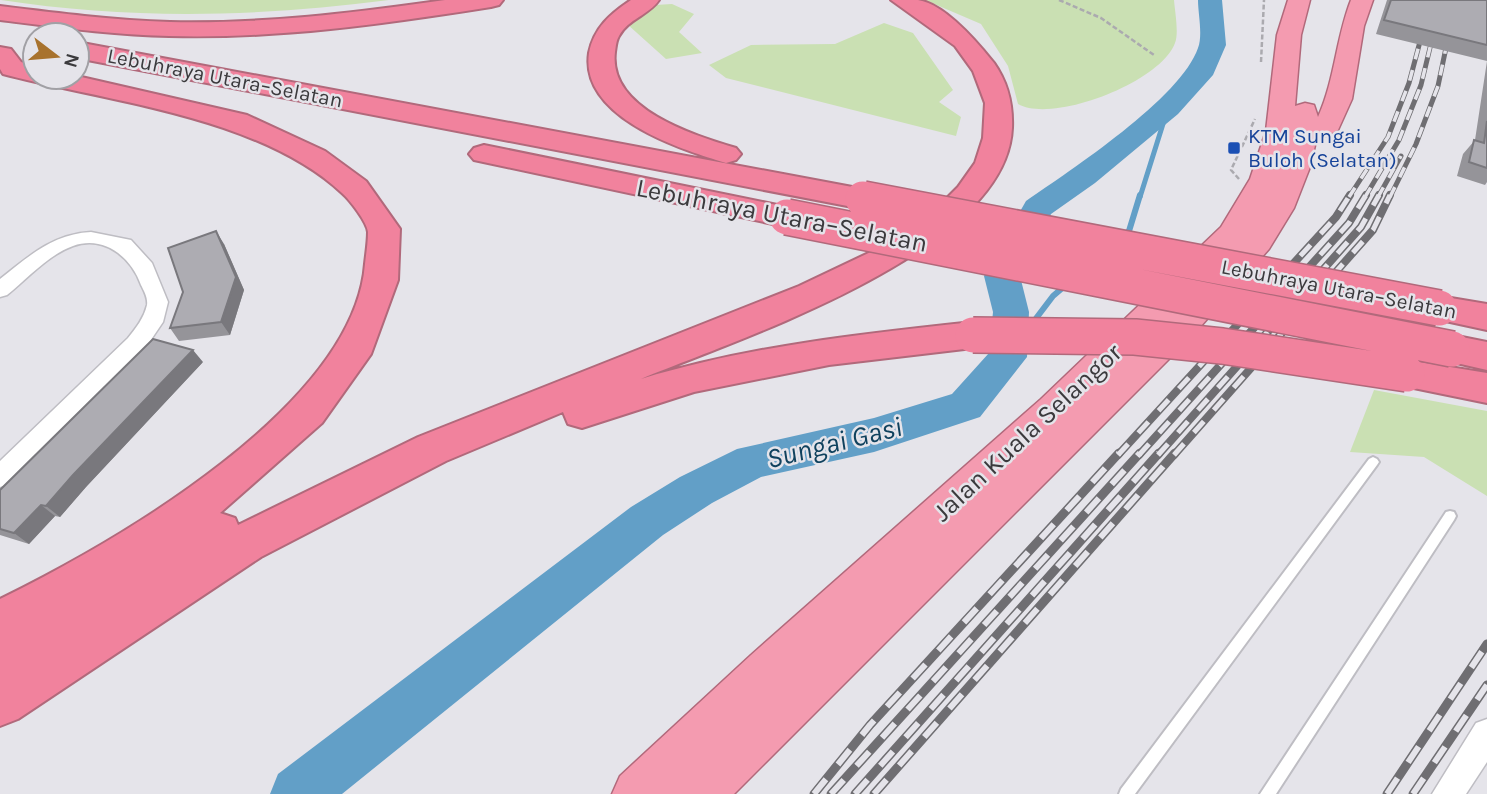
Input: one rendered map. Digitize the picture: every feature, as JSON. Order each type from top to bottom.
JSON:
[{"type":"highway","points":[[0,13],[83,24],[170,29],[251,27],[328,22],[491,0]]},
{"type":"highway","points":[[647,0],[621,18],[604,40],[602,74],[621,103],[649,125],[705,148],[859,193]]},
{"type":"highway","points":[[0,657],[19,649],[172,558],[335,472],[440,426],[761,299],[864,254],[918,223],[972,156],[980,119],[979,98],[965,68],[947,44],[920,21],[881,0]]},
{"type":"highway","points":[[0,701],[245,543],[432,449],[811,295],[889,257],[947,216],[969,194],[990,163],[998,138],[999,103],[986,71],[964,41],[938,20],[903,0]]},
{"type":"highway","name":"Jalan Kuala Selangor","points":[[698,794],[792,699],[1190,317],[1258,242],[1288,188],[1303,136],[1308,62],[1321,0]]},
{"type":"highway","points":[[1303,136],[1328,124],[1339,99],[1352,26],[1362,0]]},
{"type":"highway","name":"Jalan Kuala Selangor","points":[[638,794],[767,671],[1054,410],[1233,233],[1255,198],[1280,131],[1289,12]]},
{"type":"highway","points":[[6,46],[12,68],[21,70]]},
{"type":"highway","name":"Lebuhraya Utara–Selatan","points":[[91,54],[859,193],[993,223],[1487,317]]},
{"type":"highway","name":"Lebuhraya Utara–Selatan","points":[[91,72],[787,216],[1487,356]]},
{"type":"highway","points":[[0,624],[84,580],[210,496],[308,412],[358,344],[381,280],[384,229],[355,188],[315,157],[237,121],[91,87]]},
{"type":"highway","points":[[91,643],[360,501],[526,430],[694,378],[829,351],[973,335],[1135,337],[1222,346],[1487,388]]},
{"type":"street","points":[[0,290],[51,249],[72,239],[91,238],[124,246],[136,256],[145,268],[158,302],[152,321],[136,344],[0,477]]},
{"type":"street","points":[[1448,794],[1487,734]]},
{"type":"lane","points":[[1126,794],[1373,462]]},
{"type":"lane","points":[[1267,794],[1450,516]]},
{"type":"path","points":[[1059,0],[1101,18],[1154,55]]},
{"type":"path","points":[[1260,69],[1264,0]]},
{"type":"path","points":[[1255,198],[1231,170],[1256,114]]},
{"type":"green space","points":[[1,0],[389,0],[292,10],[195,14],[98,11]]},
{"type":"green space","points":[[925,0],[1174,0],[1176,39],[1166,58],[1128,85],[1079,104],[1034,109],[1018,104],[1008,66],[981,24]]},
{"type":"green space","points":[[672,4],[694,14],[679,32],[702,53],[666,59],[627,24],[655,5]]},
{"type":"green space","points":[[884,23],[913,33],[953,90],[939,102],[961,117],[956,136],[726,78],[709,65],[751,45],[835,44]]},
{"type":"green space","points":[[1374,390],[1487,411],[1487,496],[1424,457],[1350,452]]},
{"type":"building","points":[[1391,0],[1487,0],[1487,45],[1384,20]]},
{"type":"building","points":[[1487,121],[1487,168],[1469,162],[1474,140],[1484,143]]},
{"type":"building","points":[[216,231],[236,277],[221,322],[170,328],[183,292],[168,248]]},
{"type":"building","points":[[153,339],[193,350],[46,506],[41,505],[14,533],[0,529],[0,490]]},
{"type":"waterway","name":"Sungai Gasi","points":[[298,794],[647,521],[696,490],[752,461],[874,435],[966,406],[1008,357],[1011,312],[1002,276],[1038,208],[1084,176],[1168,108],[1203,69],[1213,45],[1210,0]]},
{"type":"waterway","points":[[1140,197],[1168,108]]},
{"type":"waterway","points":[[1121,237],[1129,231],[1140,195]]},
{"type":"waterway","points":[[1031,325],[1053,296],[1067,284]]},
{"type":"railway","points":[[1349,197],[1388,137],[1409,83],[1431,0]]},
{"type":"railway","points":[[1390,197],[1416,144],[1438,86],[1456,0]]},
{"type":"railway","points":[[1365,197],[1399,140],[1421,85],[1435,27]]},
{"type":"railway","points":[[1378,197],[1401,156]]},
{"type":"railway","points":[[1118,455],[1336,217],[1350,195]]},
{"type":"railway","points":[[1139,455],[1349,223],[1366,195]]},
{"type":"railway","points":[[1158,455],[1361,227],[1379,195]]},
{"type":"railway","points":[[1174,455],[1373,230],[1390,195]]},
{"type":"railway","points":[[814,794],[870,725],[1119,453]]},
{"type":"railway","points":[[831,794],[1140,453]]},
{"type":"railway","points":[[855,794],[1159,453]]},
{"type":"railway","points":[[874,794],[1175,453]]},
{"type":"railway","points":[[1387,794],[1487,644]]},
{"type":"railway","points":[[1413,794],[1487,685]]},
{"type":"place","name":"KTM Sungai Buloh (Selatan)","points":[[1234,148]]}]
